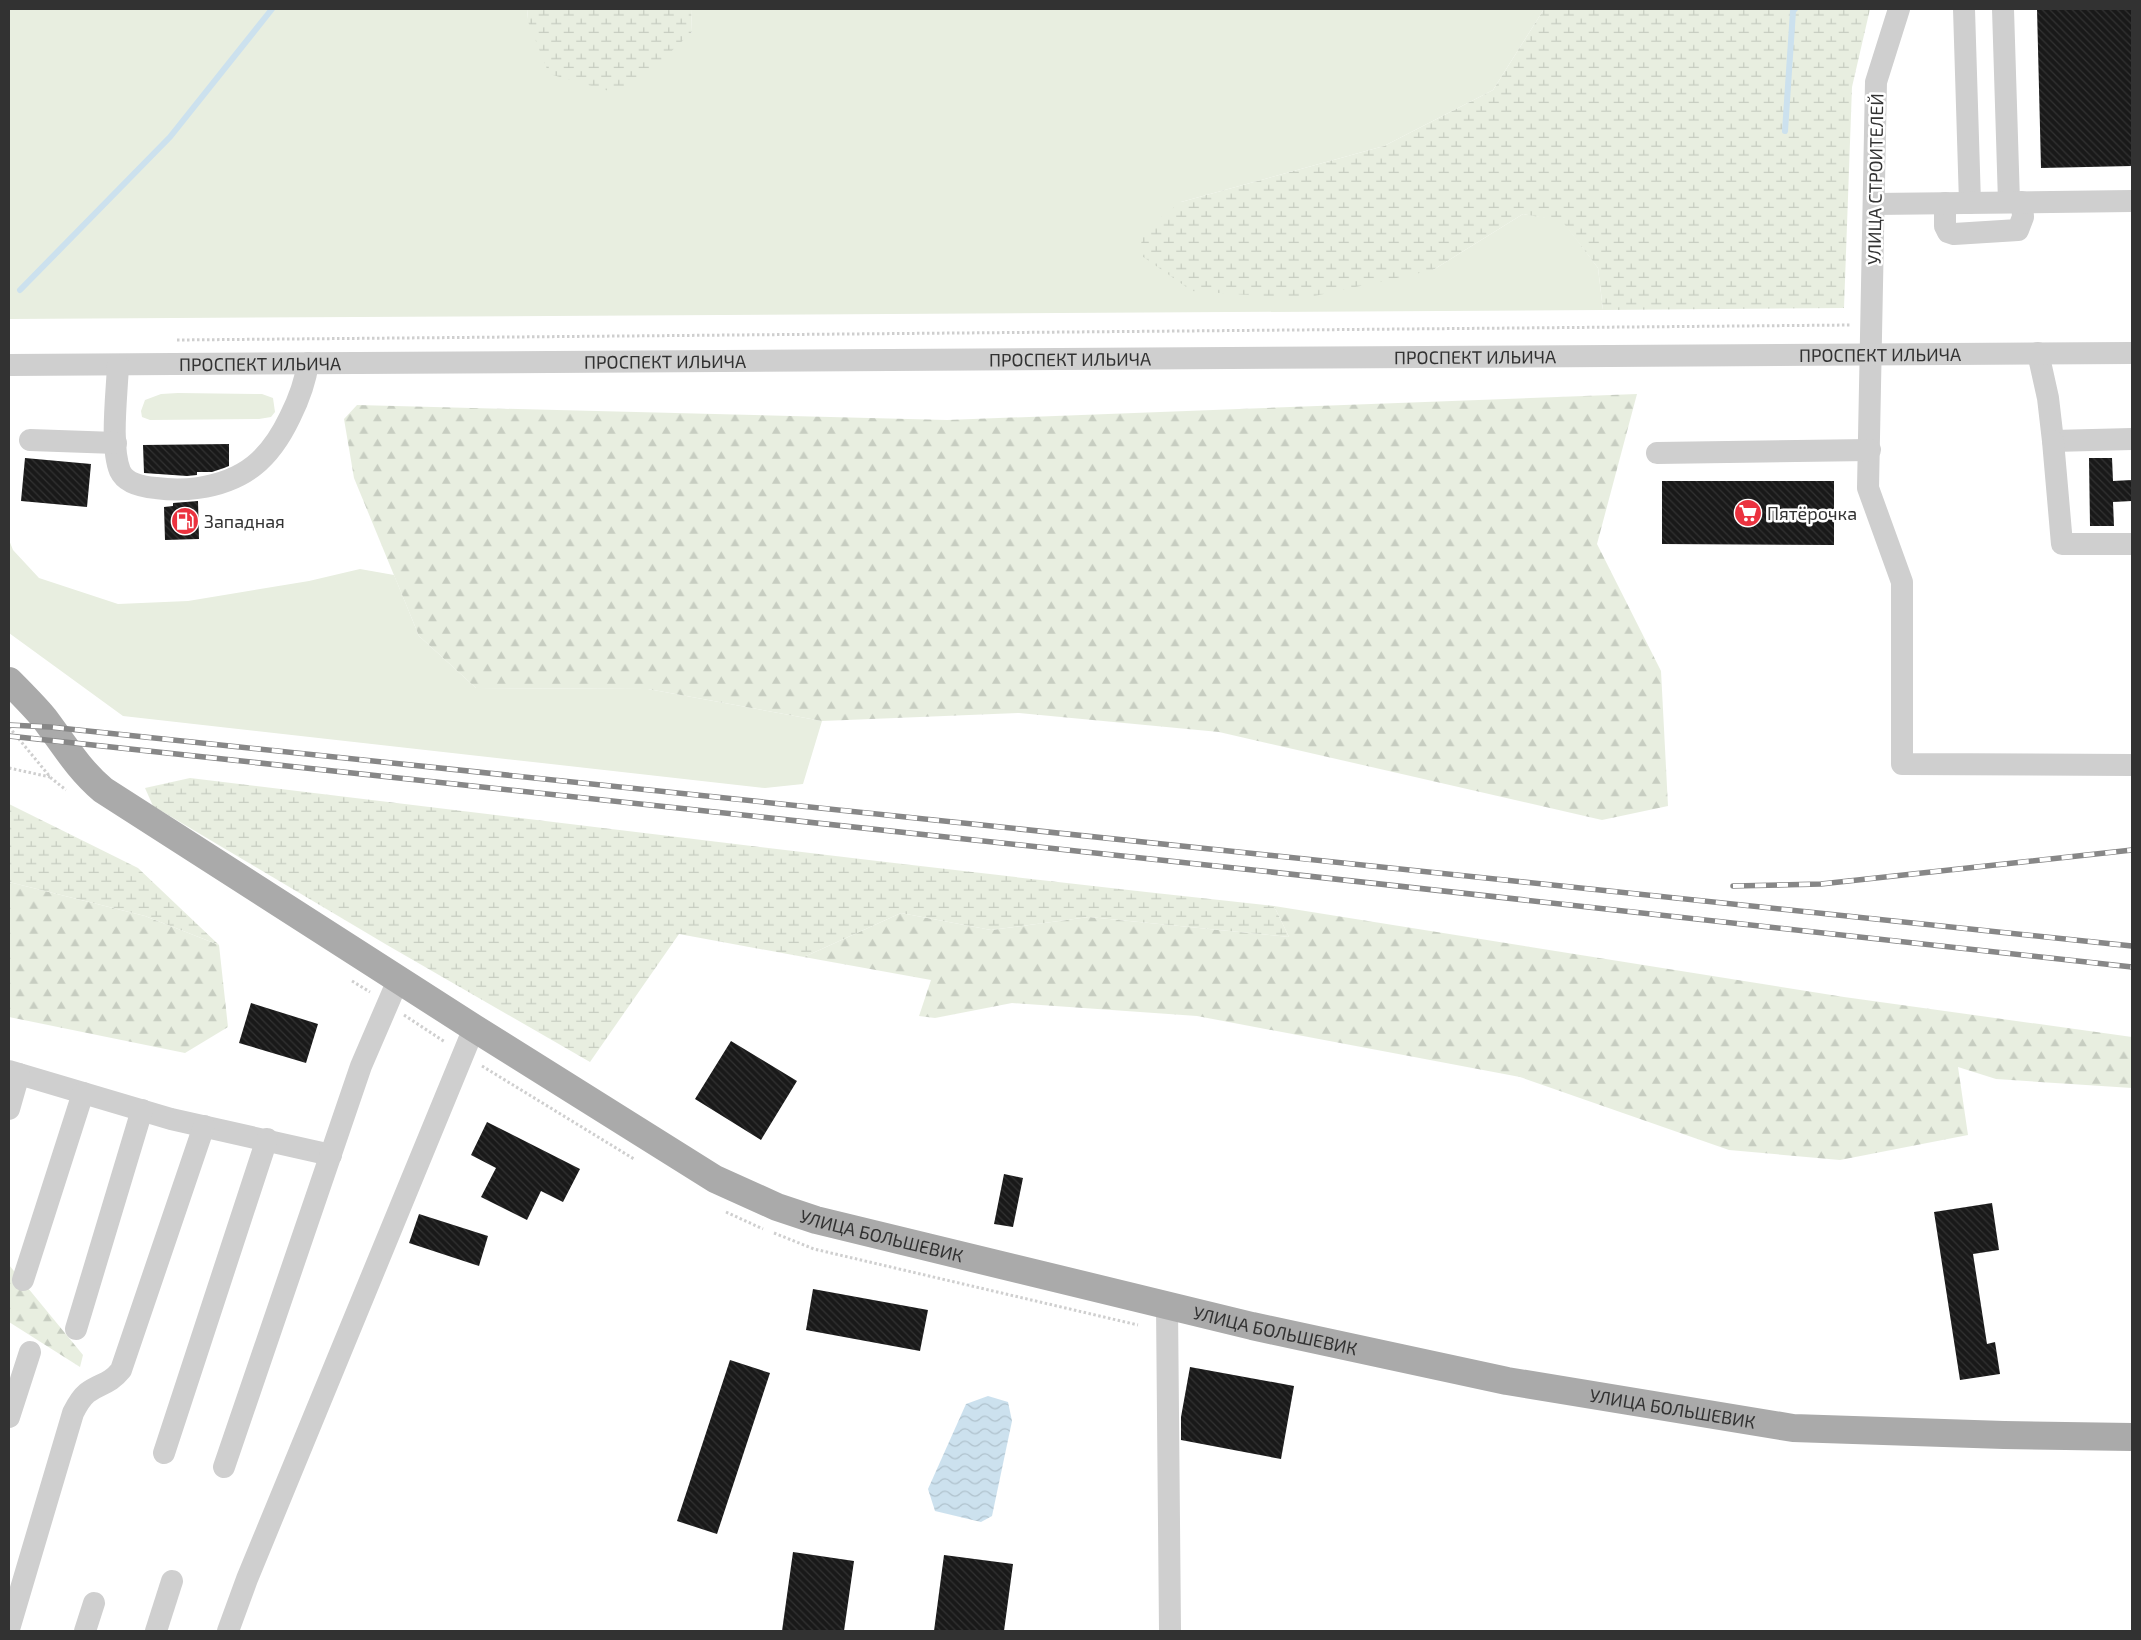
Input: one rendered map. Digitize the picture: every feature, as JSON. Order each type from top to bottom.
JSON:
[{"type":"main road","name":"УЛИЦА БОЛЬШЕВИК","points":[[9,682],[42,716],[70,757],[103,790],[398,980],[715,1179],[777,1207],[816,1220],[1167,1319],[1260,1328],[1507,1381],[1793,1428],[1994,1435],[2132,1437]]},
{"type":"street","name":"УЛИЦА СТРОИТЕЛЕЙ","points":[[1899,9],[1876,82],[1873,325],[1868,488],[1902,582],[1902,764],[2132,765]]},
{"type":"street","points":[[1964,9],[1970,203]]},
{"type":"street","points":[[1945,203],[1945,226],[1948,232],[1954,234],[2018,230],[2023,217],[2016,202],[2004,9]]},
{"type":"street","points":[[1874,204],[2132,201]]},
{"type":"street","name":"ПРОСПЕКТ ИЛЬИЧА","points":[[9,365],[2132,353]]},
{"type":"street","points":[[2038,354],[2048,398],[2062,544],[2132,544]]},
{"type":"street","points":[[118,365],[116,457],[121,473],[129,482],[144,487],[190,489],[238,478],[258,463],[275,445],[306,382],[308,364]]},
{"type":"street","points":[[2053,440],[2132,439]]},
{"type":"street","points":[[30,440],[116,443]]},
{"type":"street","points":[[1657,453],[1870,450]]},
{"type":"street","points":[[224,1467],[361,1066],[398,980]]},
{"type":"street","points":[[228,1631],[247,1579],[474,1028]]},
{"type":"street","points":[[9,1109],[14,1072],[142,1110],[331,1155]]},
{"type":"street","points":[[23,1280],[83,1093]]},
{"type":"street","points":[[76,1329],[142,1110]]},
{"type":"street","points":[[9,1629],[73,1412],[80,1400],[88,1392],[113,1380],[120,1370],[204,1126]]},
{"type":"street","points":[[164,1453],[267,1139]]},
{"type":"street","points":[[1167,1319],[1170,1631]]},
{"type":"street","points":[[9,1417],[30,1352]]},
{"type":"street","points":[[156,1631],[172,1582]]},
{"type":"street","points":[[85,1631],[94,1603]]},
{"type":"path","points":[[168,341],[1873,325]]},
{"type":"path","points":[[9,727],[51,778],[72,795]]},
{"type":"path","points":[[9,768],[51,778]]},
{"type":"path","points":[[348,978],[462,1054],[636,1160]]},
{"type":"path","points":[[723,1211],[745,1222],[814,1249],[1167,1319]]},
{"type":"green space","points":[[9,9],[528,9],[527,19],[692,33],[691,9],[1544,9],[1493,90],[1384,146],[1181,202],[1433,270],[1523,214],[1562,220],[1598,268],[1603,310],[9,319]]},
{"type":"green space","points":[[528,9],[691,9],[692,32],[645,76],[613,92],[549,74],[527,19]]},
{"type":"green space","points":[[1544,9],[1870,9],[1852,87],[1844,308],[1603,310],[1598,268],[1562,221],[1523,214],[1433,270],[1301,299],[1192,291],[1139,254],[1144,230],[1181,202],[1384,146],[1493,90]]},
{"type":"green space","points":[[161,394],[262,394],[273,398],[275,412],[271,417],[259,419],[150,420],[142,417],[141,411],[145,400]]},
{"type":"green space","points":[[1637,394],[1597,544],[1661,671],[1668,806],[1602,820],[1219,732],[1019,713],[822,721],[648,689],[476,688],[419,636],[354,478],[344,419],[357,405],[947,420]]},
{"type":"green space","points":[[9,540],[13,550],[39,578],[118,604],[188,601],[309,581],[360,569],[394,575],[419,636],[476,688],[648,689],[822,721],[803,784],[765,788],[123,716],[9,633]]},
{"type":"green space","points":[[190,778],[867,860],[1274,906],[1289,937],[1089,917],[991,930],[901,913],[804,957],[679,934],[590,1062],[387,945],[153,806],[145,788]]},
{"type":"green space","points":[[9,804],[138,868],[219,945],[145,916],[9,882]]},
{"type":"green space","points":[[9,882],[145,916],[219,945],[228,1027],[185,1053],[9,1017]]},
{"type":"green space","points":[[1274,906],[1844,997],[2132,1037],[2132,1088],[1996,1079],[1958,1067],[1968,1135],[1840,1160],[1729,1150],[1520,1077],[1197,1016],[1012,1003],[935,1018],[919,1016],[931,980],[804,957],[901,913],[991,930],[1089,917],[1289,937]]},
{"type":"green space","points":[[9,1265],[83,1355],[80,1367],[9,1322]]},
{"type":"water","points":[[988,1396],[1008,1402],[1012,1421],[992,1516],[981,1522],[935,1511],[928,1489],[966,1404]]},
{"type":"building","points":[[2037,9],[2132,9],[2132,166],[2041,168]]},
{"type":"building","points":[[229,444],[229,466],[224,468],[212,472],[197,472],[197,475],[187,476],[144,473],[143,445]]},
{"type":"building","points":[[25,458],[91,464],[87,507],[21,501]]},
{"type":"building","points":[[2089,458],[2112,458],[2113,481],[2132,480],[2132,501],[2113,502],[2114,526],[2090,526]]},
{"type":"building","name":"Пятёрочка","points":[[1662,481],[1834,481],[1834,545],[1662,544]]},
{"type":"building","points":[[198,501],[199,539],[165,540],[164,507],[173,506],[173,503]]},
{"type":"building","points":[[251,1003],[318,1024],[306,1063],[239,1043]]},
{"type":"building","points":[[731,1041],[797,1081],[761,1140],[695,1099]]},
{"type":"building","points":[[487,1122],[580,1169],[563,1202],[541,1191],[527,1220],[481,1197],[496,1168],[471,1155]]},
{"type":"building","points":[[1004,1174],[1023,1178],[1013,1227],[994,1224]]},
{"type":"building","points":[[1992,1203],[1999,1250],[1973,1254],[1987,1344],[1995,1342],[2000,1374],[1960,1380],[1934,1212]]},
{"type":"building","points":[[419,1214],[488,1236],[479,1266],[409,1243]]},
{"type":"building","points":[[813,1289],[928,1310],[920,1351],[806,1330]]},
{"type":"building","points":[[730,1360],[770,1373],[717,1534],[677,1521]]},
{"type":"building","points":[[1190,1367],[1294,1386],[1281,1459],[1181,1440],[1181,1417]]},
{"type":"building","points":[[793,1552],[854,1561],[844,1631],[782,1631]]},
{"type":"building","points":[[944,1555],[1013,1564],[1004,1631],[934,1631]]},
{"type":"waterway","points":[[20,290],[170,137],[272,9]]},
{"type":"waterway","points":[[1785,131],[1793,11],[1795,9]]},
{"type":"railway","points":[[9,725],[50,727],[2132,946]]},
{"type":"railway","points":[[9,736],[2132,967]]},
{"type":"railway","points":[[1733,886],[1821,884],[2132,850]]},
{"type":"place","name":"Пятёрочка","points":[[1748,513]]},
{"type":"place","name":"Западная","points":[[185,521]]}]
